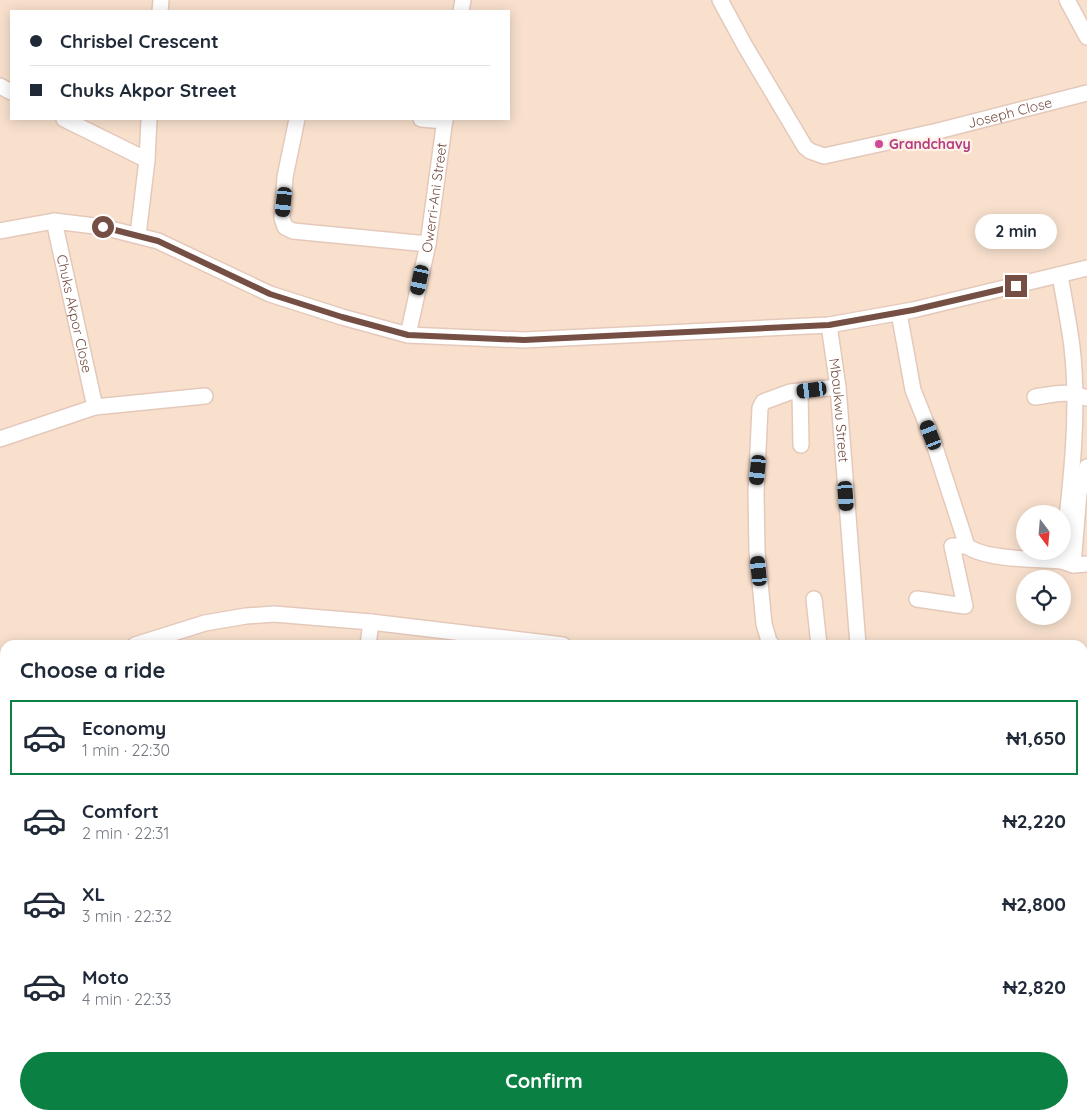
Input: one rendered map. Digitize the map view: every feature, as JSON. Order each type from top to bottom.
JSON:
[{"type":"street","name":"Joseph Close","points":[[720,0],[805,147],[817,154],[832,155],[1087,93]]},
{"type":"street","points":[[1067,0],[1086,33]]},
{"type":"street","points":[[66,120],[147,160]]},
{"type":"street","points":[[138,236],[150,120]]},
{"type":"street","points":[[297,120],[286,177],[282,218],[285,226],[293,231],[428,244]]},
{"type":"street","name":"Owerri-Ani Street","points":[[408,335],[428,244],[445,120]]},
{"type":"street","points":[[0,231],[54,222],[103,227],[158,241],[270,294],[342,317],[408,335],[524,340],[829,325],[899,313],[1087,268]]},
{"type":"street","name":"Chuks Akpor Close","points":[[54,222],[95,407]]},
{"type":"street","points":[[1060,275],[1080,395],[1070,497],[1074,563]]},
{"type":"street","points":[[899,313],[913,390],[931,435],[967,546]]},
{"type":"street","name":"Mbaukwu Street","points":[[829,325],[838,387],[858,640]]},
{"type":"street","points":[[769,640],[764,624],[757,551],[756,492],[760,408],[763,402],[769,398],[838,387]]},
{"type":"street","points":[[800,392],[801,445]]},
{"type":"street","points":[[1035,398],[1080,395]]},
{"type":"street","points":[[0,439],[95,407],[205,396]]},
{"type":"street","points":[[1074,563],[1079,493],[1087,467]]},
{"type":"street","points":[[917,599],[965,606],[952,546],[967,546],[979,552],[994,555],[1074,563]]},
{"type":"street","points":[[814,599],[818,640]]},
{"type":"street","points":[[151,640],[205,623],[246,616],[274,614],[371,622],[521,640]]},
{"type":"street","points":[[369,640],[371,622]]},
{"type":"shaded area","points":[[0,0],[1087,0],[1087,640],[0,640]]},
{"type":"place","name":"Grandchavy","points":[[879,144]]},
{"type":"route","points":[[103,227],[158,241],[270,294],[342,317],[408,335],[524,340],[720,332],[829,325],[913,310],[1016,286]]}]
